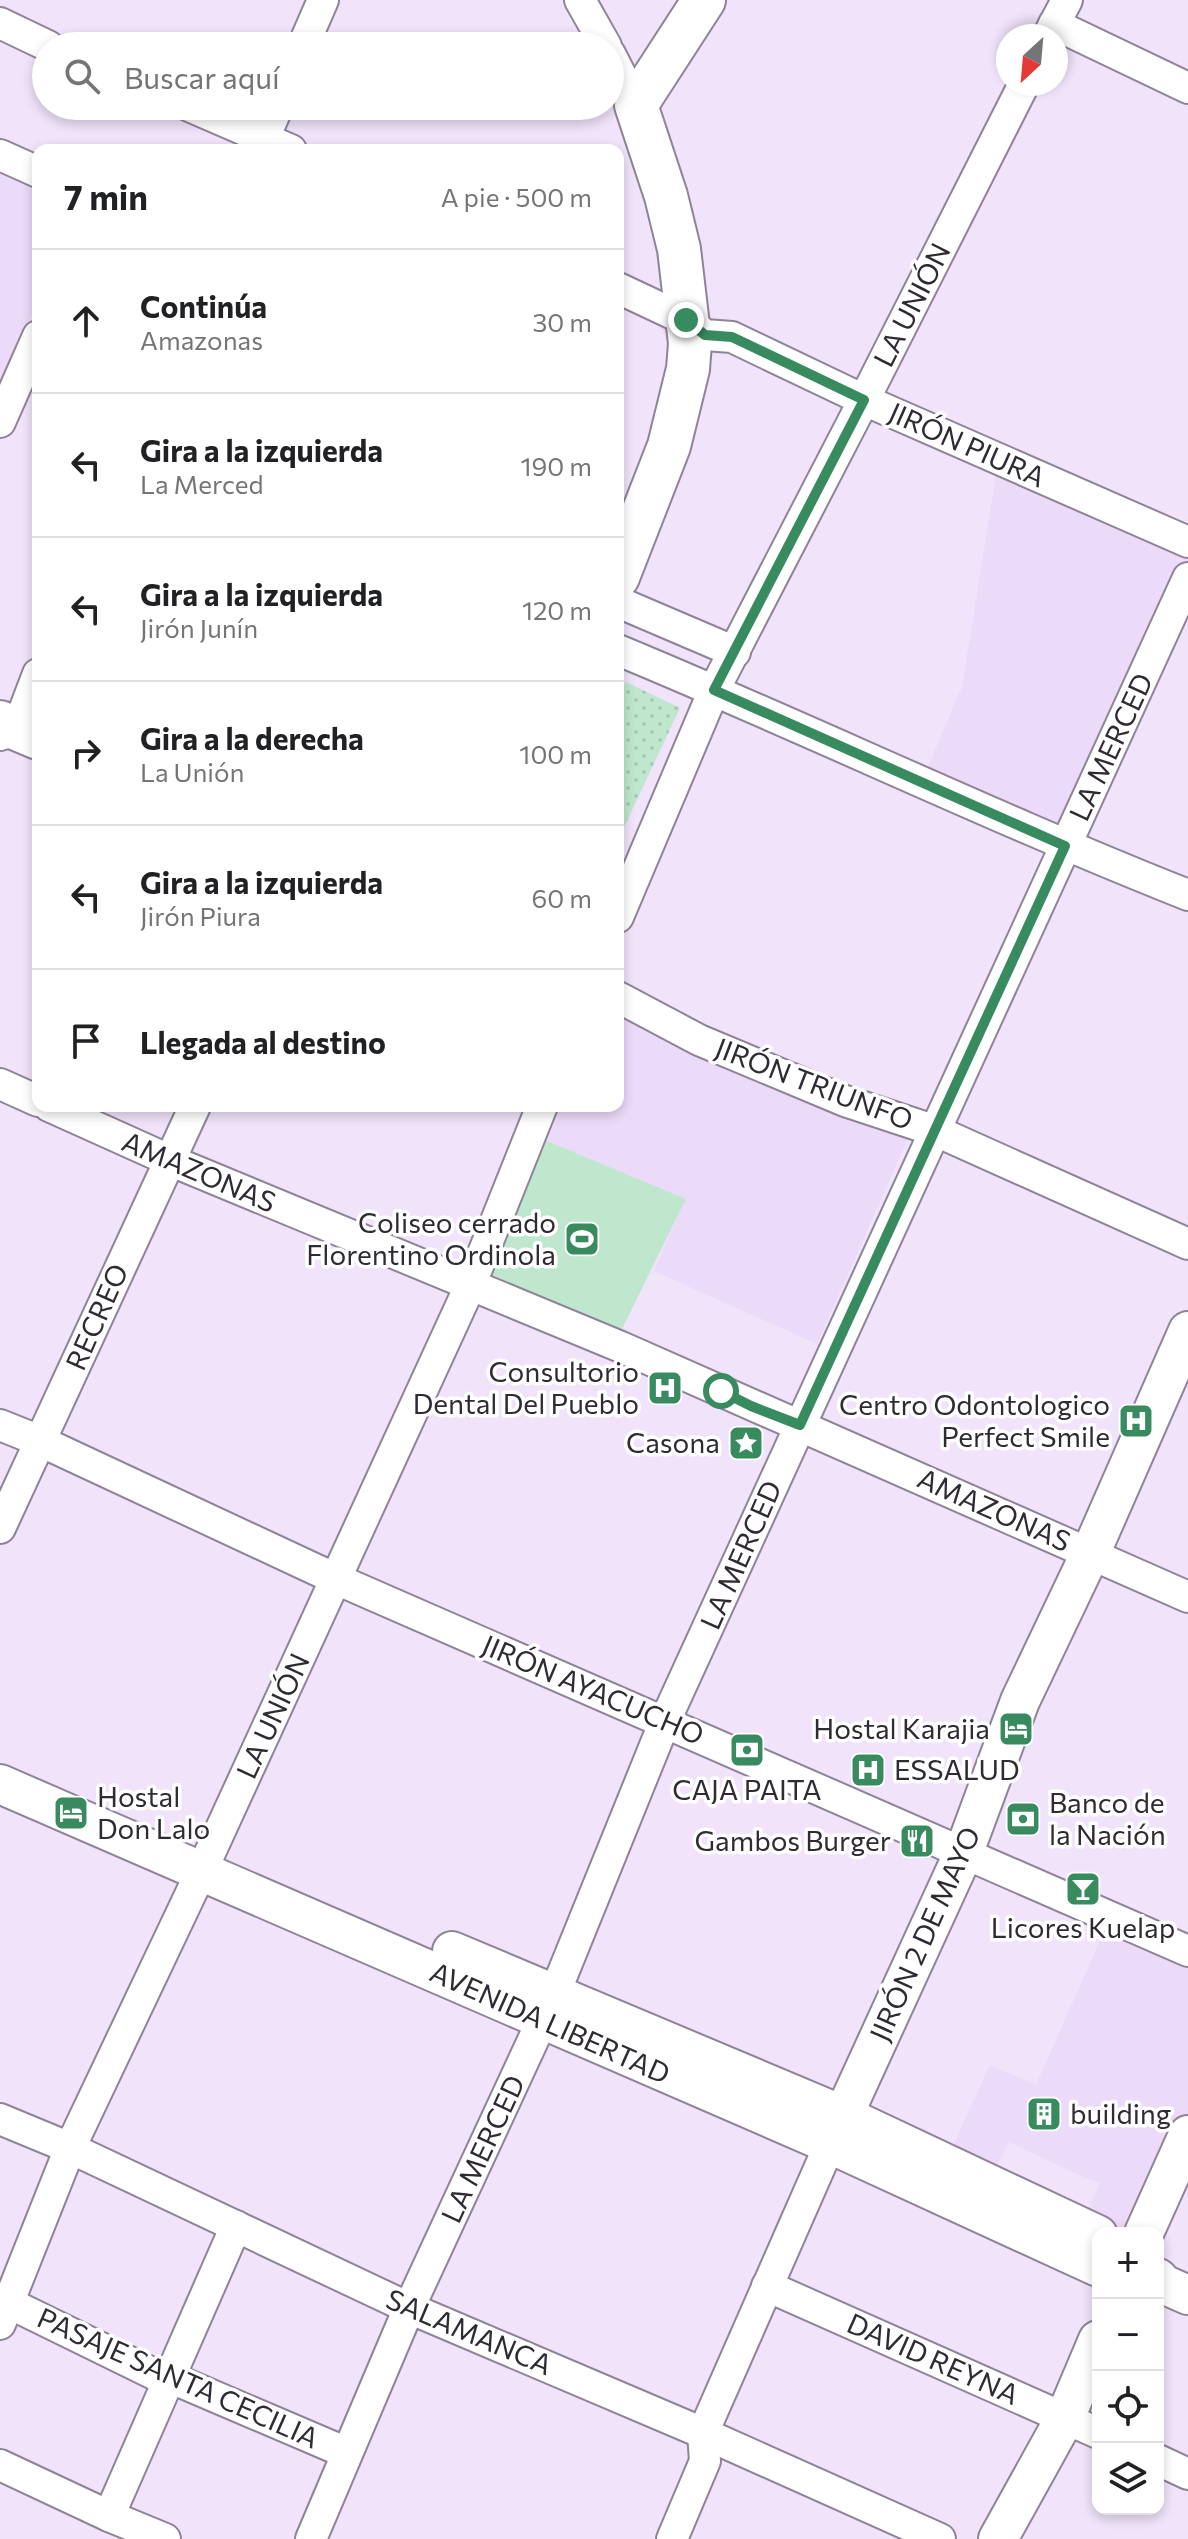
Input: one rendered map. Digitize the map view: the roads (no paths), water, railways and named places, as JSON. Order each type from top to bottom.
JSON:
[{"type":"highway","points":[[624,562],[669,446],[688,369],[690,343],[679,249],[666,196],[636,105],[704,0]]},
{"type":"main road","name":"JIRÓN 2 DE MAYO","points":[[837,2130],[964,1852],[1020,1701],[1091,1552],[1188,1331]]},
{"type":"main road","name":"AVENIDA LIBERTAD","points":[[0,1758],[207,1859],[548,2008],[837,2130],[1092,2233]]},
{"type":"main road","name":"AVENIDA LIBERTAD","points":[[0,1784],[207,1859]]},
{"type":"main road","name":"AVENIDA LIBERTAD","points":[[837,2130],[1092,2264]]},
{"type":"main road","points":[[1147,2227],[1188,2135]]},
{"type":"main road","points":[[998,2539],[1081,2425],[1092,2370]]},
{"type":"street","points":[[309,32],[323,0]]},
{"type":"street","points":[[580,0],[598,32]]},
{"type":"street","points":[[1056,20],[1188,88]]},
{"type":"street","points":[[0,23],[32,38]]},
{"type":"street","points":[[624,81],[636,105]]},
{"type":"street","name":"LA UNIÓN","points":[[624,903],[714,690],[1018,96]]},
{"type":"street","points":[[218,120],[267,144]]},
{"type":"street","points":[[271,144],[276,120]]},
{"type":"street","points":[[0,155],[32,169]]},
{"type":"street","name":"JIRÓN PIURA","points":[[624,291],[686,320],[705,335],[732,337],[864,400],[1188,542]]},
{"type":"street","points":[[0,422],[32,350]]},
{"type":"street","name":"LA MERCED","points":[[311,2539],[409,2308],[548,2008],[665,1721],[1188,578]]},
{"type":"street","points":[[624,605],[735,652]]},
{"type":"street","points":[[624,652],[1065,846],[1188,895]]},
{"type":"street","points":[[14,731],[32,688]]},
{"type":"street","name":"JIRÓN TRIUNFO","points":[[624,1000],[714,1046],[845,1101],[936,1131],[1188,1244]]},
{"type":"street","points":[[0,1084],[32,1098]]},
{"type":"street","name":"AMAZONAS","points":[[62,1112],[169,1160],[621,1347],[1188,1597]]},
{"type":"street","name":"RECREO","points":[[0,1528],[192,1112]]},
{"type":"street","name":"LA UNIÓN","points":[[3,2311],[70,2148],[207,1859],[470,1286],[540,1112]]},
{"type":"street","name":"JIRÓN AYACUCHO","points":[[0,1425],[336,1579],[1188,1951]]},
{"type":"street","name":"SALAMANCA","points":[[0,2119],[70,2148],[409,2308],[703,2433],[940,2539]]},
{"type":"street","name":"JIRÓN 2 DE MAYO","points":[[672,2539],[705,2461],[703,2433],[837,2130]]},
{"type":"street","points":[[109,2516],[236,2226]]},
{"type":"street","name":"DAVID REYNA","points":[[767,2286],[1081,2425]]},
{"type":"street","name":"PASAJE SANTA CECILIA","points":[[3,2311],[347,2453]]},
{"type":"street","points":[[1164,2463],[1188,2474]]},
{"type":"street","points":[[0,2465],[165,2539]]},
{"type":"place","name":"Coliseo cerrado Florentino Ordinola","points":[[582,1239]]},
{"type":"place","name":"Consultorio Dental Del Pueblo","points":[[665,1388]]},
{"type":"place","name":"Centro Odontologico Perfect Smile","points":[[1136,1421]]},
{"type":"place","name":"Casona","points":[[746,1443]]},
{"type":"place","name":"Hostal Karajia","points":[[1016,1729]]},
{"type":"place","name":"CAJA PAITA","points":[[747,1750]]},
{"type":"place","name":"ESSALUD","points":[[868,1770]]},
{"type":"place","name":"Hostal Don Lalo","points":[[71,1813]]},
{"type":"place","name":"Banco de la Nación","points":[[1023,1819]]},
{"type":"place","name":"Gambos Burger","points":[[917,1841]]},
{"type":"place","name":"Licores Kuelap","points":[[1083,1889]]},
{"type":"place","name":"building","points":[[1044,2114]]}]
